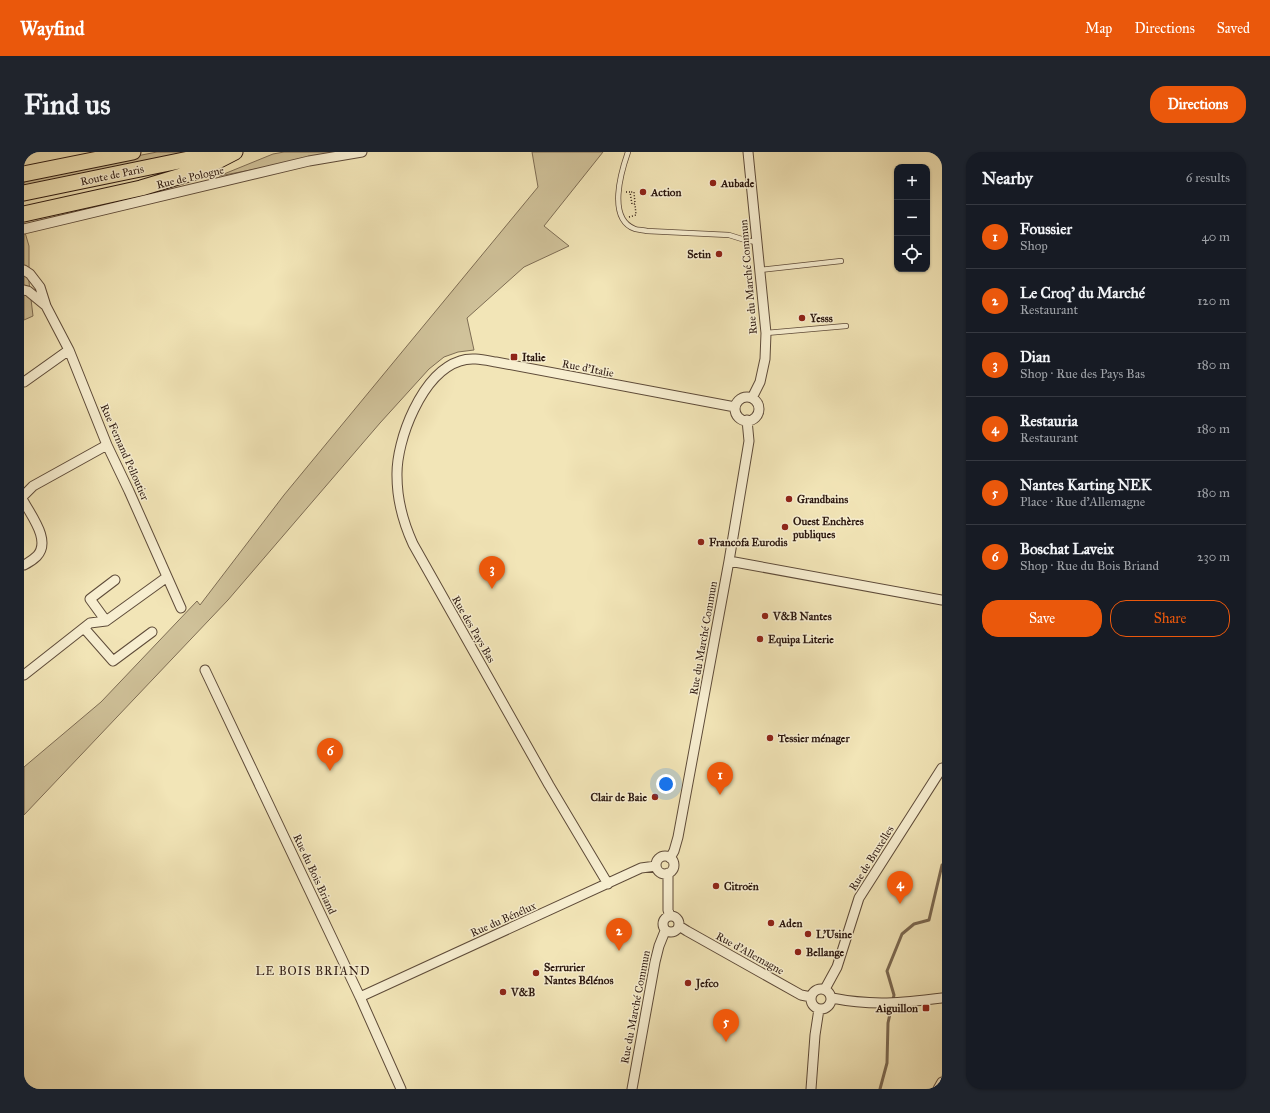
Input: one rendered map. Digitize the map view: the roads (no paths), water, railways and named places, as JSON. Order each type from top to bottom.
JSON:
[{"type":"main road","name":"Route de Paris","points":[[24,174],[133,152]]},
{"type":"main road","name":"Route de Paris","points":[[24,193],[224,152]]},
{"type":"main road","points":[[24,214],[141,188],[198,171],[235,152]]},
{"type":"street","name":"Rue de Pologne","points":[[24,229],[309,161],[362,152]]},
{"type":"street","name":"Rue du Marché Commun","points":[[748,152],[766,333],[765,359],[760,382],[752,398]]},
{"type":"street","name":"Rue Fernand Pelloutier","points":[[24,270],[30,274],[40,287],[46,306],[69,350],[107,446],[129,491],[181,608]]},
{"type":"street","name":"Rue Fernand Pelloutier","points":[[24,290],[28,291],[46,306]]},
{"type":"street","points":[[24,382],[69,350]]},
{"type":"street","name":"Rue d'Italie","points":[[439,374],[460,361],[481,359],[735,408]]},
{"type":"street","name":"Rue des Pays Bas","points":[[439,374],[419,400],[401,441],[398,457],[397,477],[404,525],[413,544],[549,785],[608,884]]},
{"type":"street","points":[[744,397],[752,398],[757,403],[758,411],[755,418],[747,420],[740,418],[736,412],[736,404],[744,397]]},
{"type":"street","name":"Rue du Marché Commun","points":[[670,858],[674,851],[678,837],[729,561],[749,441],[747,420]]},
{"type":"street","points":[[24,495],[33,486],[107,446]]},
{"type":"street","points":[[24,502],[39,531],[42,542],[41,550],[36,557],[24,565]]},
{"type":"street","points":[[729,561],[942,600]]},
{"type":"street","points":[[24,675],[90,623],[106,621],[167,577]]},
{"type":"street","points":[[106,621],[90,599],[115,580]]},
{"type":"street","points":[[84,628],[113,661],[152,632]]},
{"type":"street","name":"Rue du Bois Briand","points":[[205,670],[402,1089]]},
{"type":"street","name":"Rue de Bruxelles","points":[[825,989],[837,967],[859,898],[942,768]]},
{"type":"street","points":[[668,873],[660,873],[656,866],[659,858],[664,856],[670,858],[673,862],[673,867],[668,873],[668,910],[670,916]]},
{"type":"street","name":"Rue du Bénélux","points":[[360,997],[641,868],[656,866]]},
{"type":"street","points":[[673,916],[678,920],[679,926],[673,933],[666,931],[662,927],[662,922],[665,918],[673,916]]},
{"type":"street","name":"Rue d'Allemagne","points":[[679,926],[687,932],[794,991],[811,998]]},
{"type":"street","name":"Rue du Marché Commun","points":[[632,1089],[655,962],[661,938],[666,931]]},
{"type":"street","points":[[825,989],[830,993],[832,998],[828,1007],[819,1009],[812,1003],[811,998],[816,990],[825,989]]},
{"type":"street","points":[[832,998],[854,1003],[886,1004],[942,998]]},
{"type":"street","points":[[812,1089],[815,1035],[819,1009]]},
{"type":"street","points":[[938,1089],[942,1082]]},
{"type":"lane","points":[[628,152],[622,168],[618,192],[618,208],[624,221],[634,229],[729,235],[756,242]]},
{"type":"lane","points":[[759,270],[841,261]]},
{"type":"lane","points":[[766,333],[846,326]]},
{"type":"waterway","points":[[880,1089],[887,1063],[888,1023],[894,995],[887,971],[902,934],[914,924],[929,920],[942,865]]},
{"type":"place","name":"Aubade","points":[[713,183]]},
{"type":"place","name":"Action","points":[[643,192]]},
{"type":"place","name":"Setin","points":[[719,254]]},
{"type":"place","name":"Yesss","points":[[802,318]]},
{"type":"place","name":"Italie","points":[[514,357]]},
{"type":"place","name":"Grandbains","points":[[789,499]]},
{"type":"place","name":"Ouest Enchères publiques","points":[[785,527]]},
{"type":"place","name":"Francofa Eurodis","points":[[701,542]]},
{"type":"place","name":"Dian","points":[[492,589]]},
{"type":"place","name":"V&B Nantes","points":[[765,616]]},
{"type":"place","name":"Equipa Literie","points":[[760,639]]},
{"type":"place","name":"Tessier ménager","points":[[770,738]]},
{"type":"place","name":"Boschat Laveix","points":[[330,771]]},
{"type":"place","name":"Foussier","points":[[720,795]]},
{"type":"place","name":"Clair de Baie","points":[[655,797]]},
{"type":"place","name":"Citroën","points":[[716,886]]},
{"type":"place","name":"Restauria","points":[[900,904]]},
{"type":"place","name":"Aden","points":[[771,923]]},
{"type":"place","name":"L'Usine","points":[[808,934]]},
{"type":"place","name":"Le Croq' du Marché","points":[[619,951]]},
{"type":"place","name":"Bellange","points":[[798,952]]},
{"type":"place","name":"Serrurier Nantes Bélénos","points":[[536,973]]},
{"type":"place","name":"Jefco","points":[[688,983]]},
{"type":"place","name":"V&B","points":[[503,992]]},
{"type":"place","name":"Aiguillon","points":[[926,1008]]},
{"type":"place","name":"Nantes Karting NEK","points":[[726,1042]]},
{"type":"district","name":"LE BOIS BRIAND","points":[[313,971]]}]
